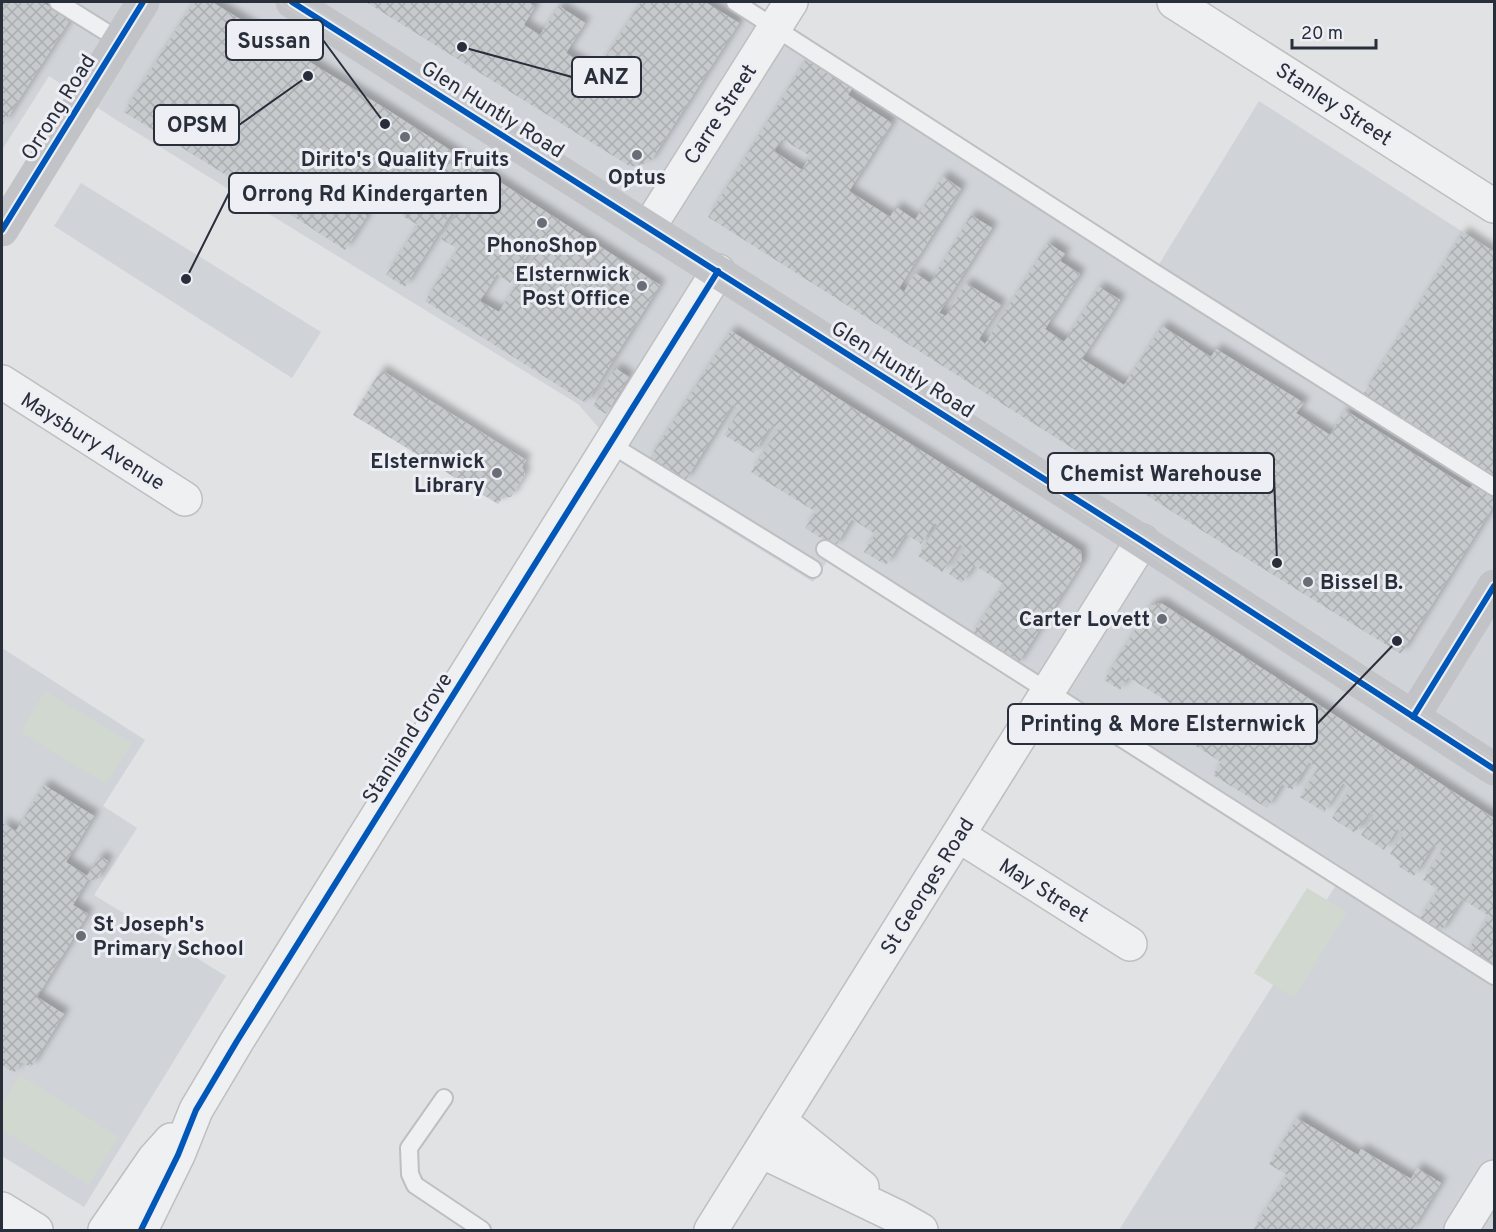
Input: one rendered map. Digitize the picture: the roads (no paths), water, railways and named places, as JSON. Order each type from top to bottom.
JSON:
[{"type":"street","name":"Orrong Road","points":[[2,230],[143,2]]},
{"type":"street","name":"Glen Huntly Road","points":[[292,2],[1142,541],[1494,768]]},
{"type":"street","name":"Stanley Street","points":[[1174,2],[1494,206]]},
{"type":"street","name":"Carre Street","points":[[649,227],[783,15]]},
{"type":"street","name":"Staniland Grove","points":[[141,1230],[178,1155],[196,1110],[243,1031],[718,271]]},
{"type":"street","name":"Maysbury Avenue","points":[[2,382],[185,499]]},
{"type":"street","name":"St Georges Road","points":[[711,1230],[1142,541]]},
{"type":"street","points":[[1413,717],[1494,586]]},
{"type":"street","name":"May Street","points":[[958,835],[1130,944]]},
{"type":"street","name":"Staniland Grove","points":[[105,1230],[154,1159],[196,1110]]},
{"type":"street","points":[[780,1121],[910,1224]]},
{"type":"street","points":[[761,1151],[910,1224]]},
{"type":"street","points":[[1461,1230],[1494,1177]]},
{"type":"street","points":[[2,1209],[36,1230]]},
{"type":"lane","points":[[58,2],[119,40]]},
{"type":"lane","points":[[735,2],[783,15],[1155,273],[1494,487]]},
{"type":"lane","points":[[610,444],[813,569]]},
{"type":"lane","points":[[825,549],[1494,976]]},
{"type":"lane","points":[[444,1098],[409,1148],[410,1174],[416,1185],[482,1230]]},
{"type":"tram line","points":[[278,2],[644,232],[1494,776]]},
{"type":"tram line","points":[[304,2],[1144,534],[1494,760]]},
{"type":"place","name":"ANZ","points":[[462,47]]},
{"type":"place","name":"OPSM","points":[[308,76]]},
{"type":"place","name":"Sussan","points":[[385,124]]},
{"type":"place","name":"Dirito's Quality Fruits","points":[[405,137]]},
{"type":"place","name":"Optus","points":[[637,155]]},
{"type":"place","name":"PhonoShop","points":[[542,223]]},
{"type":"place","name":"Orrong Rd Kindergarten","points":[[186,279]]},
{"type":"place","name":"Elsternwick Post Office","points":[[642,286]]},
{"type":"place","name":"Elsternwick Library","points":[[497,473]]},
{"type":"place","name":"Chemist Warehouse","points":[[1277,563]]},
{"type":"place","name":"Bissel B.","points":[[1308,582]]},
{"type":"place","name":"Carter Lovett","points":[[1162,619]]},
{"type":"place","name":"Printing & More Elsternwick","points":[[1397,641]]},
{"type":"place","name":"St Joseph's Primary School","points":[[81,936]]}]
